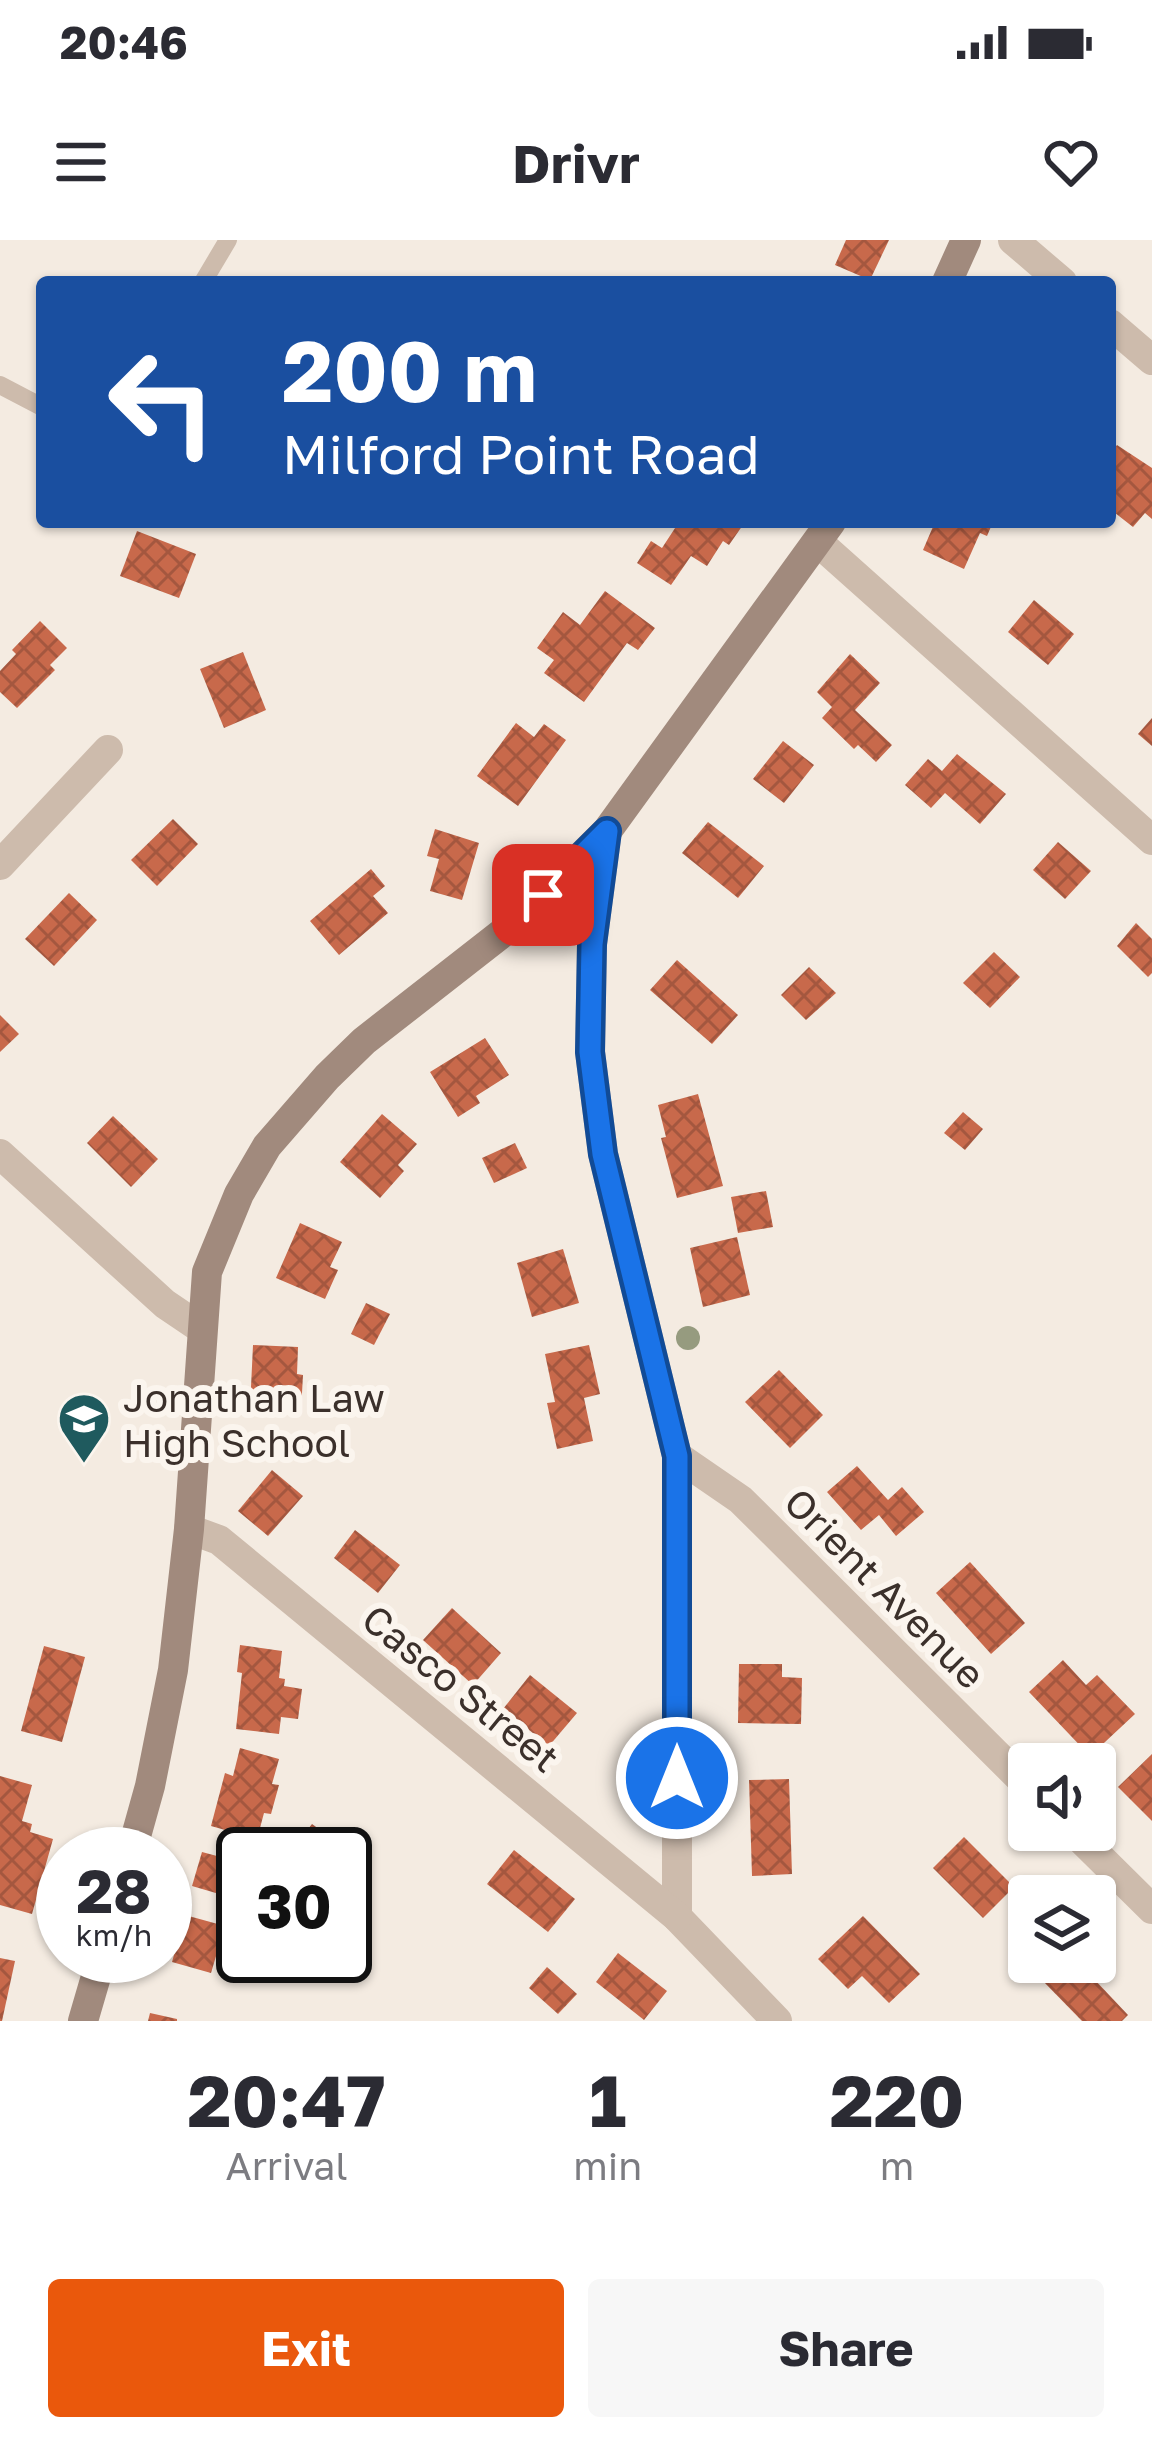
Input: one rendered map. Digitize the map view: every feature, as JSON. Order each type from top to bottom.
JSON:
[{"type":"main road","points":[[950,276],[966,240]]},
{"type":"main road","points":[[139,1827],[173,1670],[189,1529],[207,1272],[251,1171],[295,1112],[364,1041],[510,927],[607,831],[825,532]]},
{"type":"main road","points":[[83,2021],[94,1983]]},
{"type":"street","points":[[1013,240],[1055,276]]},
{"type":"street","points":[[1116,329],[1152,360]]},
{"type":"street","points":[[825,532],[1152,840]]},
{"type":"street","points":[[0,865],[108,750]]},
{"type":"street","points":[[607,831],[590,992],[595,1102],[603,1154],[677,1456],[677,1917]]},
{"type":"street","points":[[0,1154],[165,1304],[202,1329]]},
{"type":"street","name":"Orient Avenue","points":[[677,1456],[741,1500],[1008,1766]]},
{"type":"street","name":"Casco Street","points":[[189,1529],[220,1540],[677,1917],[777,2021]]},
{"type":"street","points":[[1093,1851],[1152,1910]]},
{"type":"lane","points":[[207,276],[228,240]]},
{"type":"lane","points":[[0,385],[36,404]]},
{"type":"building","points":[[846,240],[889,240],[872,276],[835,265]]},
{"type":"building","points":[[1116,446],[1152,468],[1152,519],[1145,513],[1133,527],[1116,514]]},
{"type":"building","points":[[675,528],[741,528],[729,545],[723,541],[707,566],[691,556],[671,585],[637,563],[651,541],[662,548]]},
{"type":"building","points":[[932,528],[990,528],[987,536],[980,533],[964,569],[923,550]]},
{"type":"building","points":[[137,531],[196,554],[179,598],[120,576]]},
{"type":"building","points":[[605,591],[655,628],[638,650],[627,643],[584,702],[544,673],[554,660],[537,648],[563,612],[580,625]]},
{"type":"building","points":[[1034,600],[1074,634],[1048,665],[1008,632]]},
{"type":"building","points":[[40,621],[67,648],[50,665],[55,670],[17,708],[0,692],[0,671],[16,654],[12,650]]},
{"type":"building","points":[[243,652],[266,710],[224,728],[200,669]]},
{"type":"building","points":[[850,654],[880,683],[855,710],[892,745],[876,762],[858,745],[854,749],[822,718],[832,707],[817,692]]},
{"type":"building","points":[[1152,718],[1152,746],[1138,734]]},
{"type":"building","points":[[516,723],[534,737],[544,724],[566,740],[518,806],[477,776]]},
{"type":"building","points":[[783,741],[814,765],[784,803],[753,779]]},
{"type":"building","points":[[957,754],[1006,794],[980,824],[945,793],[931,808],[905,785],[928,759],[942,771]]},
{"type":"building","points":[[173,819],[198,844],[157,886],[131,860]]},
{"type":"building","points":[[708,822],[764,866],[738,898],[682,853]]},
{"type":"building","points":[[435,829],[479,843],[462,900],[430,891],[439,859],[427,856]]},
{"type":"building","points":[[1058,842],[1091,871],[1065,899],[1033,870]]},
{"type":"building","points":[[371,869],[385,886],[373,896],[388,913],[339,955],[310,921]]},
{"type":"building","points":[[69,893],[97,920],[54,966],[25,939]]},
{"type":"building","points":[[1136,923],[1152,939],[1148,977],[1117,946]]},
{"type":"building","points":[[994,952],[1020,977],[990,1008],[963,983]]},
{"type":"building","points":[[677,960],[738,1015],[712,1044],[650,990]]},
{"type":"building","points":[[809,967],[836,993],[806,1020],[781,995]]},
{"type":"building","points":[[0,1015],[19,1034],[0,1052]]},
{"type":"building","points":[[485,1038],[509,1075],[476,1096],[480,1103],[458,1117],[430,1072]]},
{"type":"building","points":[[698,1094],[723,1186],[677,1198],[661,1138],[666,1137],[658,1105]]},
{"type":"building","points":[[963,1112],[983,1129],[965,1150],[944,1133]]},
{"type":"building","points":[[382,1114],[417,1144],[398,1165],[404,1171],[380,1198],[340,1162]]},
{"type":"building","points":[[113,1116],[158,1159],[131,1187],[87,1143]]},
{"type":"building","points":[[515,1143],[527,1168],[494,1183],[482,1158]]},
{"type":"building","points":[[766,1191],[773,1227],[738,1233],[731,1197]]},
{"type":"building","points":[[300,1223],[342,1242],[330,1267],[338,1270],[325,1299],[276,1278]]},
{"type":"building","points":[[737,1237],[750,1295],[703,1307],[690,1248]]},
{"type":"building","points":[[563,1249],[579,1303],[532,1317],[517,1263]]},
{"type":"building","points":[[366,1303],[390,1314],[374,1345],[351,1334]]},
{"type":"building","points":[[253,1345],[298,1347],[297,1374],[303,1375],[301,1411],[250,1408]]},
{"type":"building","points":[[589,1345],[600,1394],[584,1398],[593,1441],[557,1449],[547,1403],[555,1402],[545,1354]]},
{"type":"building","points":[[779,1370],[823,1415],[790,1448],[745,1402]]},
{"type":"building","points":[[857,1466],[888,1500],[902,1487],[924,1512],[896,1536],[879,1515],[861,1530],[827,1492]]},
{"type":"building","points":[[272,1470],[303,1496],[268,1536],[238,1511]]},
{"type":"building","points":[[355,1530],[400,1565],[378,1593],[334,1558]]},
{"type":"building","points":[[970,1562],[1025,1623],[991,1654],[936,1593]]},
{"type":"building","points":[[452,1608],[501,1653],[473,1685],[423,1640]]},
{"type":"building","points":[[240,1645],[282,1651],[279,1678],[285,1679],[284,1686],[302,1689],[298,1719],[281,1717],[279,1734],[236,1729]]},
{"type":"building","points":[[44,1646],[85,1657],[62,1742],[21,1731]]},
{"type":"building","points":[[1063,1660],[1086,1685],[1097,1675],[1135,1714],[1104,1743],[1078,1743],[1029,1692]]},
{"type":"building","points":[[739,1664],[782,1664],[782,1677],[802,1678],[801,1724],[738,1723]]},
{"type":"building","points":[[530,1675],[577,1713],[549,1746],[503,1709]]},
{"type":"building","points":[[240,1748],[279,1759],[272,1784],[279,1785],[271,1814],[264,1813],[260,1827],[211,1826],[225,1773],[233,1776]]},
{"type":"building","points":[[1152,1754],[1152,1821],[1118,1787]]},
{"type":"building","points":[[0,1776],[32,1785],[22,1821],[32,1824],[30,1832],[36,1834],[36,1900],[32,1914],[0,1905]]},
{"type":"building","points":[[789,1779],[792,1874],[752,1876],[749,1780]]},
{"type":"building","points":[[964,1837],[1008,1881],[1008,1893],[983,1918],[933,1868]]},
{"type":"building","points":[[514,1850],[575,1899],[548,1932],[487,1884]]},
{"type":"building","points":[[202,1852],[216,1856],[216,1893],[192,1886]]},
{"type":"building","points":[[863,1916],[920,1974],[889,2003],[862,1976],[848,1989],[818,1959]]},
{"type":"building","points":[[192,1917],[216,1924],[211,1973],[192,1968]]},
{"type":"building","points":[[618,1953],[667,1991],[644,2020],[596,1982]]},
{"type":"building","points":[[0,1958],[15,1961],[2,2021],[0,2021]]},
{"type":"building","points":[[547,1967],[577,1994],[558,2014],[529,1988]]},
{"type":"building","points":[[1045,1983],[1098,1983],[1128,2015],[1122,2021],[1082,2021]]},
{"type":"building","points":[[150,2013],[177,2019],[177,2021],[148,2021]]},
{"type":"place","name":"Jonathan Law High School","points":[[84,1465]]},
{"type":"route","points":[[543,895],[607,831],[592,944],[590,1052],[603,1154],[677,1456],[677,1778]]}]
